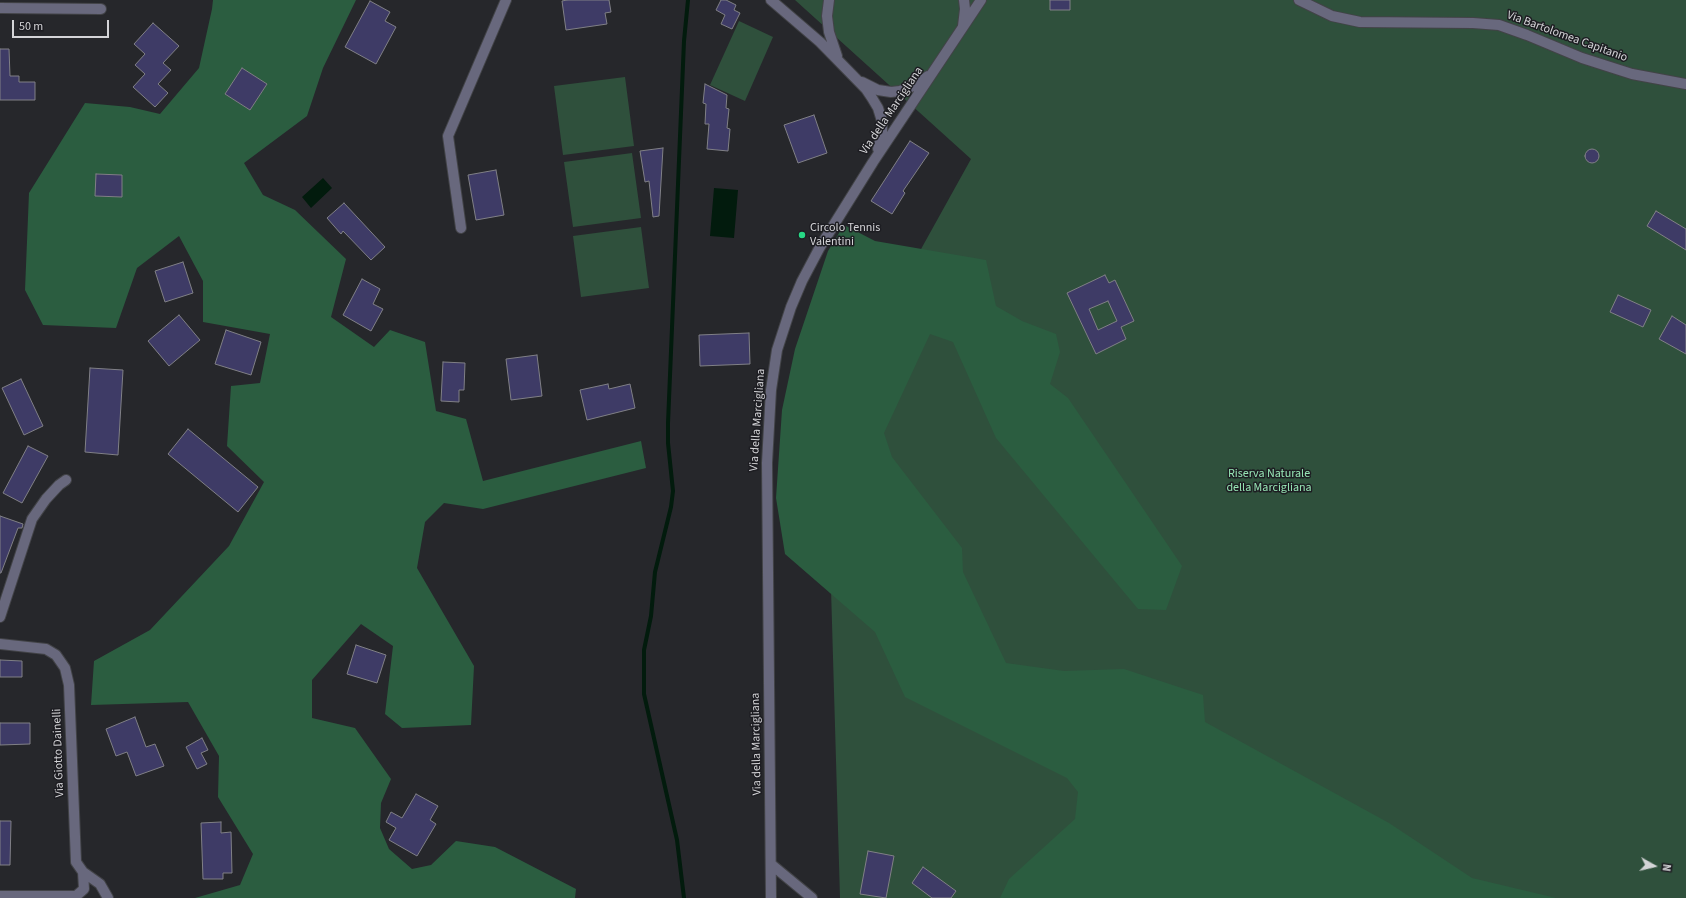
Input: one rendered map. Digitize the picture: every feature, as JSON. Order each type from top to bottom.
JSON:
[{"type":"street","points":[[461,228],[448,136],[506,0]]},
{"type":"street","points":[[771,0],[820,42],[872,98],[878,108],[882,120],[881,140],[873,162]]},
{"type":"street","points":[[829,0],[827,16],[829,32],[840,62]]},
{"type":"street","points":[[960,33],[964,17],[964,0]]},
{"type":"street","name":"Via della Marcigliana","points":[[772,898],[766,463],[773,370],[783,329],[802,281],[820,247],[873,162],[936,70],[981,0]]},
{"type":"street","name":"Via Bartolomea Capitanio","points":[[1299,0],[1332,16],[1360,22],[1473,23],[1499,25],[1582,58],[1632,74],[1686,84]]},
{"type":"street","points":[[0,8],[100,9]]},
{"type":"street","points":[[855,78],[870,87],[891,92],[900,91],[916,85],[936,70]]},
{"type":"street","points":[[0,617],[32,520],[46,499],[66,480]]},
{"type":"street","name":"Via Giotto Dainelli","points":[[0,644],[46,649],[56,655],[65,668],[69,685],[76,858],[78,866],[100,884],[108,898]]},
{"type":"street","points":[[772,865],[812,898]]},
{"type":"street","points":[[0,896],[76,896],[84,889],[84,872]]},
{"type":"green space","points":[[213,0],[356,0],[323,68],[307,116],[244,163],[263,195],[295,210],[346,259],[331,317],[374,347],[390,330],[425,342],[436,411],[466,419],[483,481],[641,441],[646,468],[483,509],[444,503],[425,522],[417,568],[474,666],[471,725],[402,728],[385,714],[393,646],[361,624],[312,680],[312,718],[355,728],[391,779],[381,803],[380,828],[389,849],[412,869],[431,865],[456,841],[495,847],[576,889],[575,898],[195,898],[240,885],[253,854],[218,797],[219,756],[188,702],[91,705],[94,661],[150,630],[229,546],[264,482],[227,446],[231,386],[260,383],[270,334],[203,322],[203,281],[179,236],[137,268],[116,328],[43,325],[25,290],[29,193],[85,103],[130,107],[160,114],[199,68]],"holes":[[[242,68],[267,84],[250,110],[225,94]],[[96,174],[122,175],[122,197],[96,196]]]},
{"type":"green space","name":"Riserva Naturale della Marcigliana","points":[[795,0],[1686,0],[1686,898],[840,898],[829,520],[870,341],[971,159]]},
{"type":"green space","points":[[739,21],[773,37],[745,101],[710,85]]},
{"type":"green space","points":[[625,77],[634,146],[563,155],[554,86]]},
{"type":"green space","points":[[632,153],[641,218],[573,227],[564,162]]},
{"type":"green space","points":[[844,225],[875,241],[986,260],[996,306],[1022,321],[1056,334],[1060,352],[1050,384],[1068,398],[1182,566],[1166,610],[1138,609],[996,438],[953,342],[930,334],[884,433],[892,457],[962,548],[963,572],[1006,663],[1064,671],[1124,669],[1203,695],[1205,722],[1389,823],[1472,878],[1556,898],[1000,898],[1009,879],[1075,819],[1078,792],[1067,778],[905,697],[875,632],[785,554],[776,498],[782,410],[795,349],[828,251]]},
{"type":"green space","points":[[641,227],[649,288],[581,297],[573,236]]},
{"type":"shaded area","points":[[323,178],[332,188],[311,208],[302,197]]},
{"type":"shaded area","points":[[714,188],[738,190],[734,238],[710,236]]},
{"type":"building","points":[[609,0],[611,12],[605,13],[607,24],[566,30],[562,1]]},
{"type":"building","points":[[721,0],[726,0],[736,5],[734,10],[740,13],[732,29],[721,24],[725,15],[716,10]]},
{"type":"building","points":[[1050,0],[1070,0],[1070,10],[1050,10]]},
{"type":"building","points":[[370,1],[390,12],[385,21],[396,27],[376,64],[345,47]]},
{"type":"building","points":[[153,23],[179,46],[163,63],[171,70],[158,84],[168,93],[155,107],[133,87],[145,74],[135,65],[145,54],[134,44]]},
{"type":"building","points":[[0,49],[9,49],[10,76],[19,76],[19,82],[35,82],[35,100],[0,100]]},
{"type":"building","points":[[242,68],[267,84],[250,110],[225,94]]},
{"type":"building","points":[[705,84],[727,95],[726,108],[729,109],[727,128],[730,129],[728,151],[707,149],[709,124],[705,124],[706,104],[703,103]]},
{"type":"building","points":[[814,115],[827,153],[798,163],[784,125]]},
{"type":"building","points":[[910,141],[929,153],[903,191],[905,193],[892,214],[871,201]]},
{"type":"building","points":[[663,148],[659,216],[653,217],[649,181],[645,182],[640,151]]},
{"type":"building","points":[[1592,149],[1597,151],[1599,156],[1597,161],[1592,163],[1587,161],[1585,156],[1587,151]]},
{"type":"building","points":[[496,170],[504,215],[476,220],[468,175]]},
{"type":"building","points":[[96,174],[122,175],[122,197],[95,196]]},
{"type":"building","points":[[344,203],[385,247],[371,260],[343,231],[341,234],[327,218]]},
{"type":"building","points":[[1656,211],[1686,229],[1686,250],[1647,226]]},
{"type":"building","points":[[183,262],[193,293],[165,302],[155,271]]},
{"type":"building","points":[[1105,275],[1109,283],[1115,280],[1134,321],[1121,327],[1126,339],[1096,354],[1067,293]],"holes":[[[1108,301],[1117,321],[1098,330],[1089,309]]]},
{"type":"building","points":[[362,279],[380,289],[373,304],[383,309],[371,331],[343,315]]},
{"type":"building","points":[[1618,295],[1651,310],[1643,327],[1610,312]]},
{"type":"building","points":[[179,315],[200,340],[169,366],[148,341]]},
{"type":"building","points":[[1672,316],[1686,325],[1686,354],[1659,339]]},
{"type":"building","points":[[226,330],[261,342],[251,375],[215,364]]},
{"type":"building","points":[[749,333],[750,364],[700,366],[699,335]]},
{"type":"building","points":[[537,355],[542,396],[511,400],[506,359]]},
{"type":"building","points":[[443,362],[465,363],[464,390],[459,390],[459,402],[441,401]]},
{"type":"building","points":[[90,368],[123,370],[118,455],[85,452]]},
{"type":"building","points":[[21,379],[43,426],[24,435],[2,388]]},
{"type":"building","points":[[608,384],[609,389],[630,384],[635,408],[587,420],[580,390]]},
{"type":"building","points":[[188,429],[258,487],[238,512],[168,454]]},
{"type":"building","points":[[28,446],[48,456],[22,503],[3,493]]},
{"type":"building","points":[[0,516],[23,524],[22,528],[18,528],[1,573],[0,573]]},
{"type":"building","points":[[356,645],[386,655],[377,683],[347,674]]},
{"type":"building","points":[[0,660],[22,661],[22,677],[0,677]]},
{"type":"building","points":[[135,717],[146,747],[155,744],[164,766],[136,776],[127,752],[116,756],[106,729]]},
{"type":"building","points":[[0,723],[30,723],[30,744],[0,745]]},
{"type":"building","points":[[202,738],[208,750],[201,753],[207,764],[197,769],[186,747]]},
{"type":"building","points":[[416,794],[438,806],[430,820],[436,824],[417,856],[389,840],[396,828],[386,822],[391,812],[402,818]]},
{"type":"building","points":[[0,821],[11,821],[10,865],[0,865]]},
{"type":"building","points":[[221,822],[221,833],[231,832],[232,873],[223,873],[223,879],[203,879],[201,823]]},
{"type":"building","points":[[868,851],[894,856],[886,898],[860,894]]},
{"type":"building","points":[[923,867],[956,891],[951,898],[932,898],[912,883]]},
{"type":"waterway","points":[[684,898],[677,840],[644,694],[644,650],[651,616],[655,572],[671,507],[673,491],[668,443],[668,423],[684,41],[688,0]]},
{"type":"place","name":"Circolo Tennis Valentini","points":[[802,235]]}]
